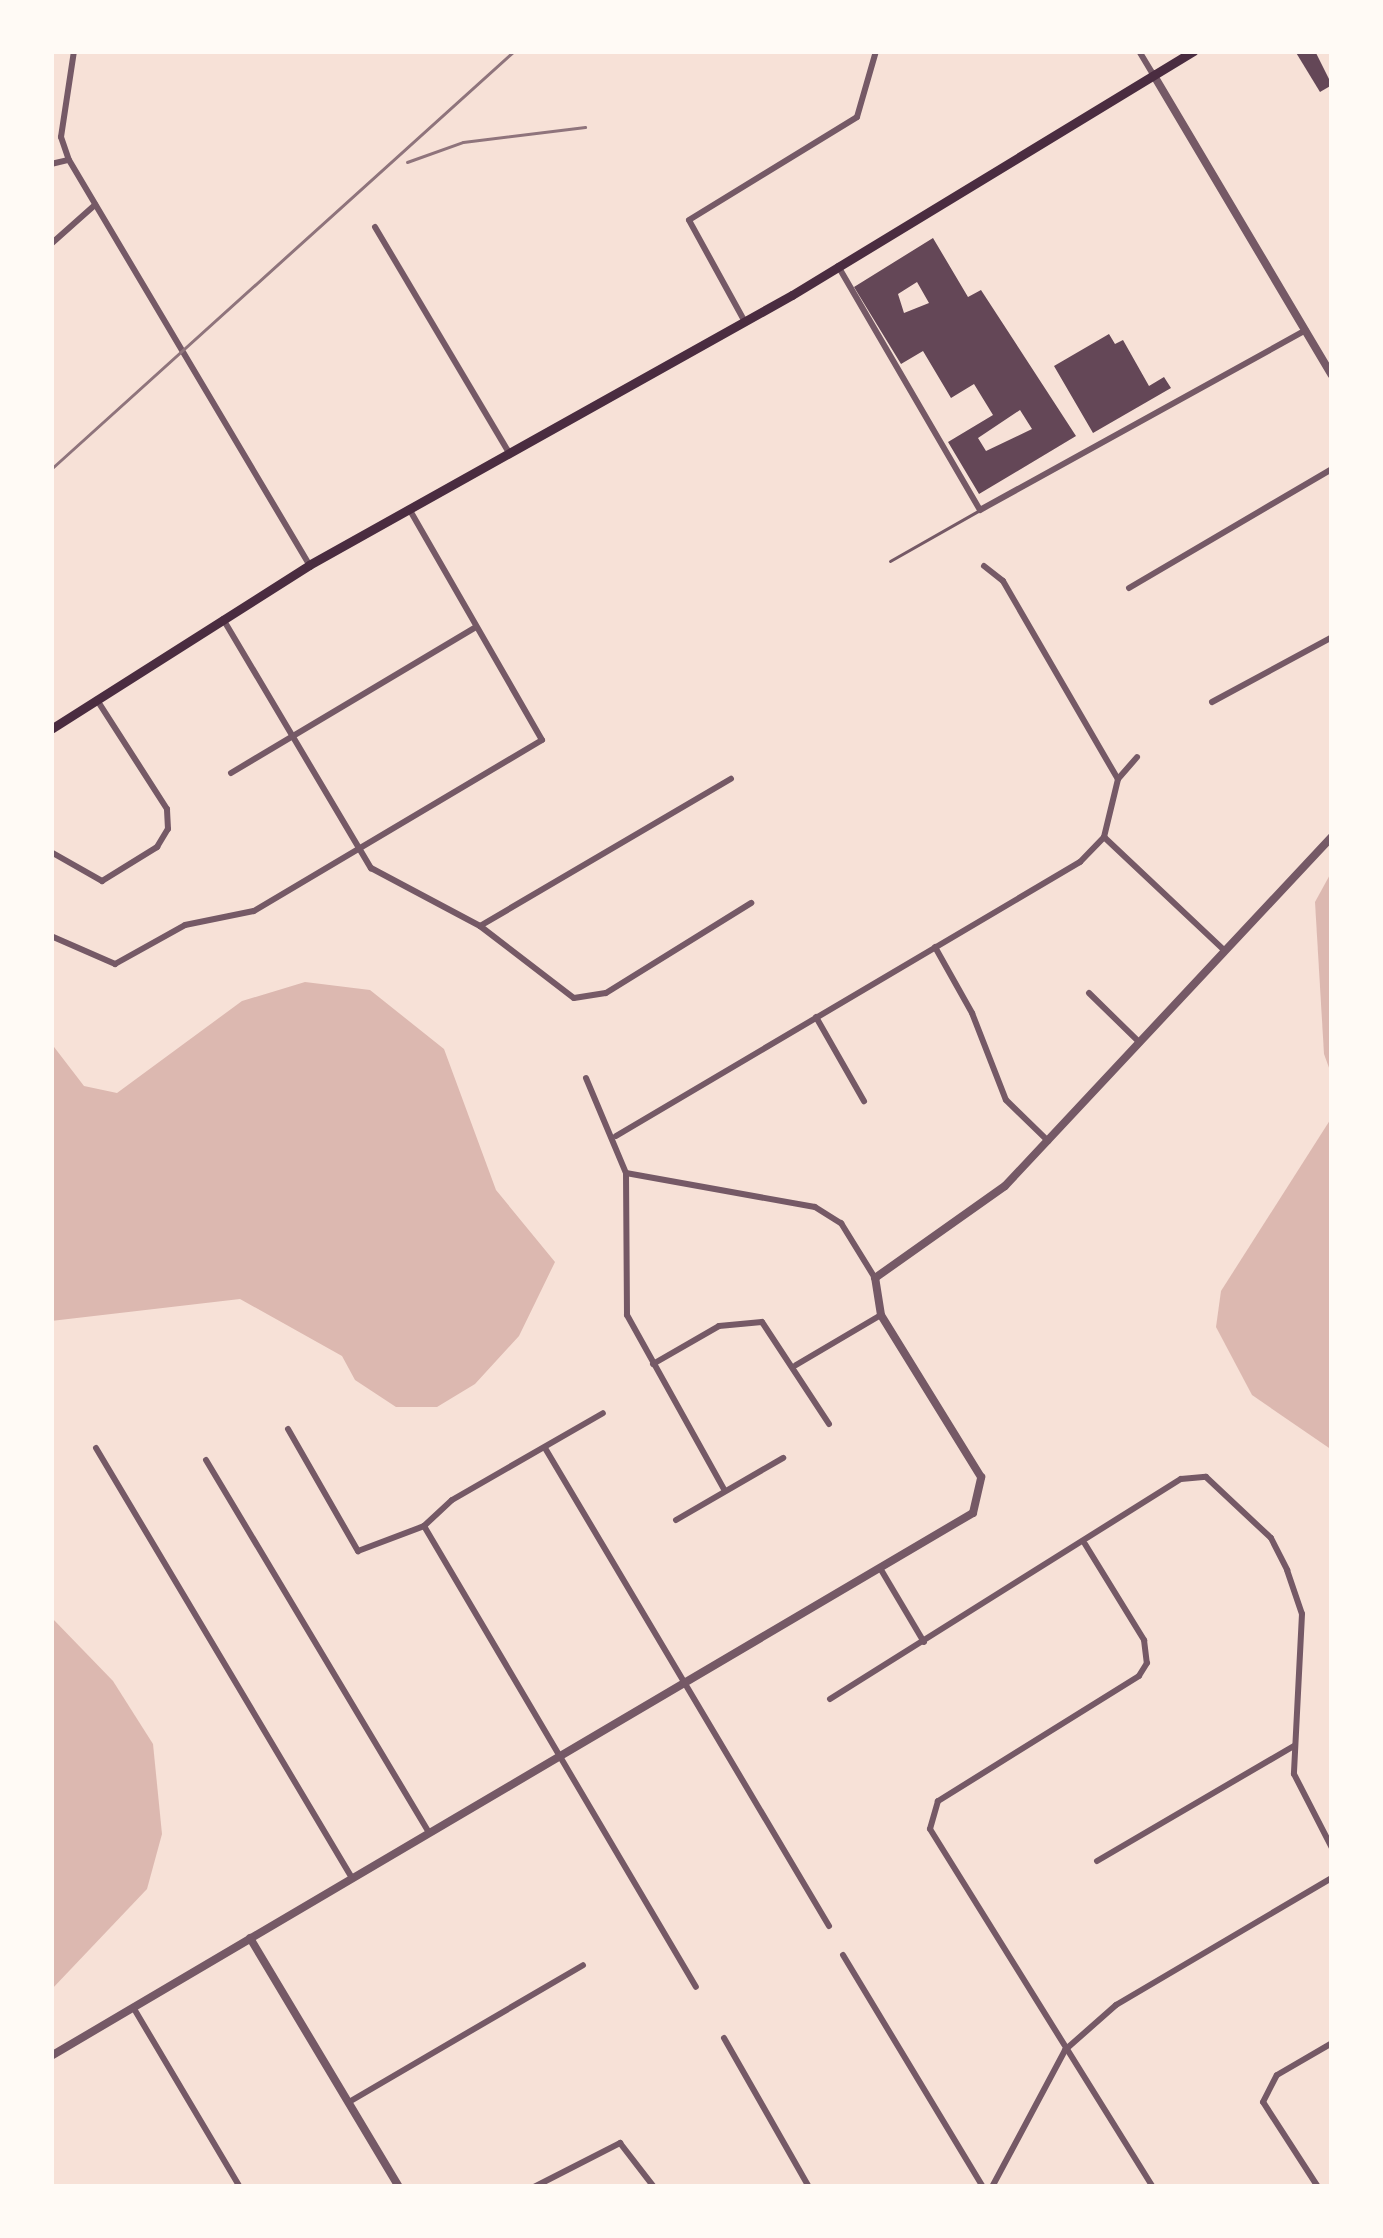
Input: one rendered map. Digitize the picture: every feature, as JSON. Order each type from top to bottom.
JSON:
[{"type":"main road","points":[[51,729],[309,565],[745,322],[1194,51]]},
{"type":"street","points":[[74,51],[61,137],[69,160],[309,565]]},
{"type":"street","points":[[745,322],[689,220],[856,117],[876,51]]},
{"type":"street","points":[[1138,51],[1332,375]]},
{"type":"street","points":[[51,164],[69,160]]},
{"type":"street","points":[[51,244],[95,205]]},
{"type":"street","points":[[374,227],[509,453]]},
{"type":"street","points":[[838,266],[980,510],[1306,331]]},
{"type":"street","points":[[1129,589],[1332,469]]},
{"type":"street","points":[[51,936],[115,964],[185,925],[254,911],[542,740],[409,509]]},
{"type":"street","points":[[984,566],[1003,581],[1118,779]]},
{"type":"street","points":[[223,619],[357,850],[388,882],[480,926],[581,1000],[597,997],[751,903]]},
{"type":"street","points":[[231,773],[476,627]]},
{"type":"street","points":[[1212,702],[1332,637]]},
{"type":"street","points":[[51,852],[102,881],[157,847],[168,829],[167,808],[97,700]]},
{"type":"street","points":[[616,1136],[1080,862],[1104,837],[1118,779],[1137,757]]},
{"type":"street","points":[[480,926],[730,779]]},
{"type":"street","points":[[875,1278],[985,1203],[1332,836]]},
{"type":"street","points":[[1104,837],[1224,950]]},
{"type":"street","points":[[934,947],[973,1013],[1006,1100],[1048,1141]]},
{"type":"street","points":[[1089,992],[1140,1043]]},
{"type":"street","points":[[815,1017],[864,1101]]},
{"type":"street","points":[[586,1078],[616,1136],[626,1173],[631,1214],[623,1296],[652,1364],[725,1491]]},
{"type":"street","points":[[51,2056],[965,1518],[982,1497],[976,1466],[881,1315],[875,1278],[841,1223],[815,1207],[626,1173]]},
{"type":"street","points":[[795,1366],[881,1315]]},
{"type":"street","points":[[652,1364],[718,1326],[762,1322],[829,1424]]},
{"type":"street","points":[[288,1429],[358,1551],[424,1526],[452,1500],[603,1413]]},
{"type":"street","points":[[96,1448],[352,1878]]},
{"type":"street","points":[[545,1448],[829,1926]]},
{"type":"street","points":[[676,1520],[783,1458]]},
{"type":"street","points":[[206,1460],[429,1833]]},
{"type":"street","points":[[830,1699],[1085,1544],[1181,1479],[1206,1477],[1271,1538],[1302,1614],[1294,1746],[1301,1797],[1332,1848]]},
{"type":"street","points":[[424,1526],[696,1987]]},
{"type":"street","points":[[1085,1544],[1144,1640],[1147,1663],[1139,1676],[938,1801],[929,1816],[929,1829],[1153,2187]]},
{"type":"street","points":[[879,1566],[924,1642]]},
{"type":"street","points":[[1096,1861],[1294,1746]]},
{"type":"street","points":[[992,2187],[1065,2050],[1116,2005],[1332,1878]]},
{"type":"street","points":[[250,1938],[399,2187]]},
{"type":"street","points":[[843,1954],[983,2187]]},
{"type":"street","points":[[349,2102],[583,1965]]},
{"type":"street","points":[[133,2007],[240,2187]]},
{"type":"street","points":[[724,2038],[809,2187]]},
{"type":"street","points":[[1318,2187],[1263,2102],[1277,2074],[1332,2043]]},
{"type":"street","points":[[534,2187],[620,2143],[654,2187]]},
{"type":"lane","points":[[890,561],[980,510]]},
{"type":"shaded area","points":[[1332,871],[1332,1076],[1324,1054],[1315,902]]},
{"type":"shaded area","points":[[305,982],[370,990],[444,1049],[496,1190],[555,1262],[519,1336],[475,1384],[437,1407],[396,1407],[355,1380],[342,1356],[240,1299],[51,1321],[51,1043],[84,1086],[117,1093],[242,1001]]},
{"type":"shaded area","points":[[1332,1117],[1332,1450],[1252,1395],[1216,1327],[1221,1291]]},
{"type":"shaded area","points":[[51,1617],[113,1681],[153,1744],[162,1834],[147,1889],[51,1990]]},
{"type":"building","points":[[1295,51],[1315,51],[1332,85],[1320,92]]},
{"type":"building","points":[[933,238],[968,297],[981,290],[1076,436],[979,494],[948,442],[993,415],[974,384],[951,398],[923,351],[901,364],[854,287]],"holes":[[[917,282],[929,303],[904,313],[898,294]],[[1020,410],[1032,429],[986,451],[978,438]]]},
{"type":"building","points":[[1109,334],[1115,344],[1123,340],[1149,386],[1164,377],[1171,388],[1093,433],[1054,366]]},
{"type":"railway","points":[[51,469],[514,51]]},
{"type":"railway","points":[[407,162],[463,142],[585,127]]}]
